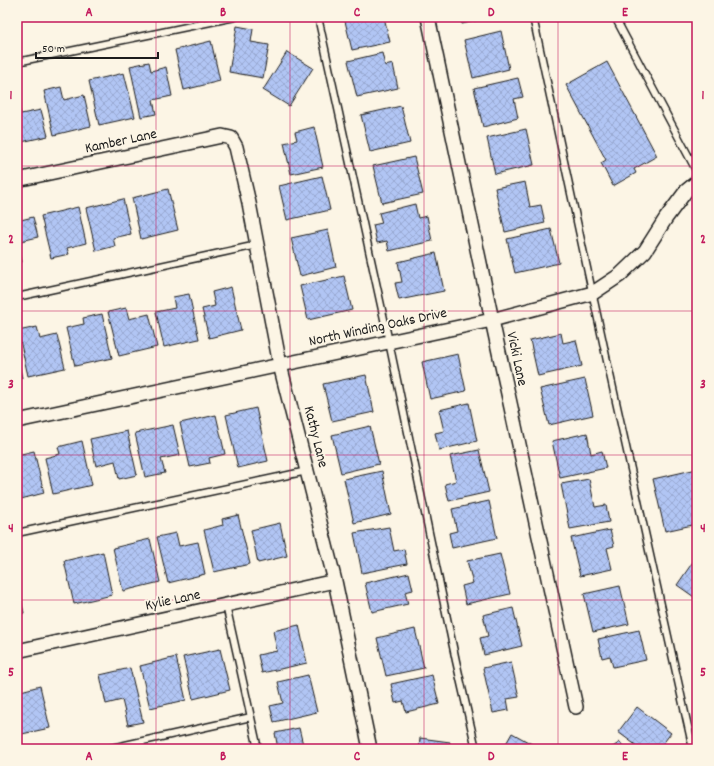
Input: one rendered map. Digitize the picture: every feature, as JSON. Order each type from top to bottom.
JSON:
[{"type":"street","name":"Vicki Lane","points":[[428,17],[576,707]]},
{"type":"street","name":"Kamber Lane","points":[[17,180],[222,136],[231,138]]},
{"type":"street","name":"Kathy Lane","points":[[231,138],[236,147],[249,203],[280,365],[335,581],[369,744]]},
{"type":"street","name":"North Winding Oaks Drive","points":[[17,421],[492,320],[593,293],[620,275],[645,251],[666,218],[686,191],[697,182]]},
{"type":"street","name":"Kylie Lane","points":[[17,651],[335,581]]},
{"type":"lane","points":[[17,62],[234,17]]},
{"type":"lane","points":[[318,17],[389,342],[454,654],[476,749]]},
{"type":"lane","points":[[533,17],[693,749]]},
{"type":"lane","points":[[616,17],[697,172]]},
{"type":"lane","points":[[17,297],[257,245]]},
{"type":"lane","points":[[17,533],[307,471]]},
{"type":"lane","points":[[226,605],[258,749]]},
{"type":"lane","points":[[107,749],[251,717]]},
{"type":"building","points":[[344,17],[384,17],[390,42],[352,50]]},
{"type":"building","points":[[460,17],[491,17],[462,24]]},
{"type":"building","points":[[237,26],[253,29],[251,42],[269,45],[263,78],[229,72]]},
{"type":"building","points":[[501,31],[509,69],[473,78],[464,40]]},
{"type":"building","points":[[211,41],[220,81],[184,90],[175,50]]},
{"type":"building","points":[[287,52],[313,68],[289,106],[263,90]]},
{"type":"building","points":[[382,53],[385,66],[393,64],[398,88],[357,97],[348,61]]},
{"type":"building","points":[[149,62],[151,71],[166,67],[172,96],[153,100],[156,114],[141,117],[130,66]]},
{"type":"building","points":[[607,62],[657,156],[634,169],[636,173],[613,186],[601,163],[606,160],[566,85]]},
{"type":"building","points":[[124,73],[135,117],[99,125],[89,81]]},
{"type":"building","points":[[518,78],[523,97],[514,99],[518,118],[483,127],[474,88]]},
{"type":"building","points":[[61,87],[64,100],[84,95],[91,126],[54,135],[44,91]]},
{"type":"building","points":[[17,102],[21,114],[41,110],[48,136],[17,143]]},
{"type":"building","points":[[401,106],[410,143],[370,152],[361,115]]},
{"type":"building","points":[[314,127],[323,167],[291,174],[284,143],[297,140],[295,132]]},
{"type":"building","points":[[526,129],[534,165],[495,174],[487,138]]},
{"type":"building","points":[[414,157],[423,194],[382,203],[373,166]]},
{"type":"building","points":[[322,176],[330,210],[287,220],[279,186]]},
{"type":"building","points":[[525,182],[530,207],[541,205],[545,223],[505,232],[495,188]]},
{"type":"building","points":[[168,189],[178,230],[141,239],[132,198]]},
{"type":"building","points":[[123,199],[131,234],[113,238],[115,246],[96,251],[86,208]]},
{"type":"building","points":[[415,204],[418,218],[427,216],[432,241],[389,251],[387,241],[377,243],[373,225],[382,223],[379,213]]},
{"type":"building","points":[[78,207],[86,243],[67,248],[69,254],[51,258],[41,216]]},
{"type":"building","points":[[33,217],[38,237],[17,242],[17,221]]},
{"type":"building","points":[[551,229],[559,263],[515,273],[507,239]]},
{"type":"building","points":[[328,230],[336,267],[300,276],[291,238]]},
{"type":"building","points":[[17,242],[22,262],[17,263]]},
{"type":"building","points":[[436,253],[444,291],[399,300],[395,283],[402,282],[398,262]]},
{"type":"building","points":[[344,276],[352,310],[308,320],[300,286]]},
{"type":"building","points":[[231,287],[241,330],[209,338],[202,309],[215,306],[212,292]]},
{"type":"building","points":[[189,294],[199,339],[164,347],[156,312],[175,308],[173,297]]},
{"type":"building","points":[[126,308],[129,319],[149,314],[157,347],[119,356],[108,312]]},
{"type":"building","points":[[102,314],[112,358],[75,366],[66,328],[84,324],[83,318]]},
{"type":"building","points":[[37,327],[40,339],[57,335],[65,368],[28,376],[18,331]]},
{"type":"building","points":[[561,333],[563,343],[576,340],[582,366],[538,376],[530,340]]},
{"type":"building","points":[[458,354],[466,391],[430,399],[422,362]]},
{"type":"building","points":[[17,355],[22,378],[17,379]]},
{"type":"building","points":[[366,375],[374,412],[332,421],[323,384]]},
{"type":"building","points":[[585,379],[593,415],[549,425],[540,389]]},
{"type":"building","points":[[469,403],[477,441],[439,450],[435,433],[444,431],[439,410]]},
{"type":"building","points":[[256,408],[268,461],[238,468],[226,415]]},
{"type":"building","points":[[216,415],[225,454],[209,458],[210,463],[190,467],[180,423]]},
{"type":"building","points":[[173,425],[180,455],[161,459],[165,473],[145,477],[135,433]]},
{"type":"building","points":[[370,426],[379,464],[341,473],[332,435]]},
{"type":"building","points":[[127,431],[137,475],[119,479],[115,461],[96,466],[90,439]]},
{"type":"building","points":[[587,433],[591,454],[602,451],[606,468],[560,478],[552,441]]},
{"type":"building","points":[[82,441],[92,485],[53,494],[45,458],[60,454],[58,447]]},
{"type":"building","points":[[479,450],[489,492],[449,501],[445,484],[456,481],[450,456]]},
{"type":"building","points":[[34,451],[44,493],[17,500],[17,455]]},
{"type":"building","points":[[697,469],[697,524],[665,531],[653,479]]},
{"type":"building","points":[[382,471],[391,514],[354,523],[344,479]]},
{"type":"building","points":[[589,479],[595,507],[606,505],[609,522],[570,529],[561,484]]},
{"type":"building","points":[[489,501],[497,538],[452,548],[449,533],[457,531],[452,509]]},
{"type":"building","points":[[238,515],[250,564],[214,572],[204,530],[223,525],[222,519]]},
{"type":"building","points":[[280,523],[287,556],[258,563],[251,530]]},
{"type":"building","points":[[389,527],[394,551],[404,549],[407,564],[362,573],[354,533]]},
{"type":"building","points":[[610,530],[614,546],[607,548],[612,569],[580,576],[571,538]]},
{"type":"building","points":[[176,533],[179,546],[198,542],[205,574],[168,583],[157,537]]},
{"type":"building","points":[[150,539],[160,582],[123,591],[113,548]]},
{"type":"building","points":[[103,552],[112,595],[74,604],[64,561]]},
{"type":"building","points":[[500,554],[510,594],[466,604],[462,586],[473,583],[467,561]]},
{"type":"building","points":[[697,556],[697,599],[677,585]]},
{"type":"building","points":[[409,573],[413,590],[405,592],[408,604],[372,612],[365,583]]},
{"type":"building","points":[[17,583],[24,613],[17,615]]},
{"type":"building","points":[[620,586],[629,624],[593,632],[584,594]]},
{"type":"building","points":[[513,608],[522,646],[484,655],[480,638],[488,636],[483,615]]},
{"type":"building","points":[[299,625],[307,663],[262,673],[258,655],[277,651],[273,631]]},
{"type":"building","points":[[415,629],[424,668],[386,676],[377,638]]},
{"type":"building","points":[[639,630],[646,660],[613,667],[610,656],[602,658],[598,639]]},
{"type":"building","points":[[220,649],[230,690],[193,699],[183,657]]},
{"type":"building","points":[[176,657],[186,700],[150,708],[140,666]]},
{"type":"building","points":[[511,662],[519,697],[507,699],[509,710],[493,713],[483,668]]},
{"type":"building","points":[[130,668],[143,722],[128,725],[122,700],[106,704],[100,675]]},
{"type":"building","points":[[308,675],[317,712],[274,722],[270,706],[283,703],[278,682]]},
{"type":"building","points":[[432,675],[439,704],[406,712],[403,701],[395,703],[391,684]]},
{"type":"building","points":[[40,686],[50,728],[17,735],[17,692]]},
{"type":"building","points":[[637,707],[671,733],[659,749],[641,749],[618,732]]},
{"type":"building","points":[[299,728],[304,749],[278,749],[275,733]]},
{"type":"building","points":[[512,733],[539,748],[539,749],[503,749]]},
{"type":"building","points":[[420,738],[450,742],[449,749],[419,749]]},
{"type":"building","points":[[620,742],[625,749],[610,749]]}]
